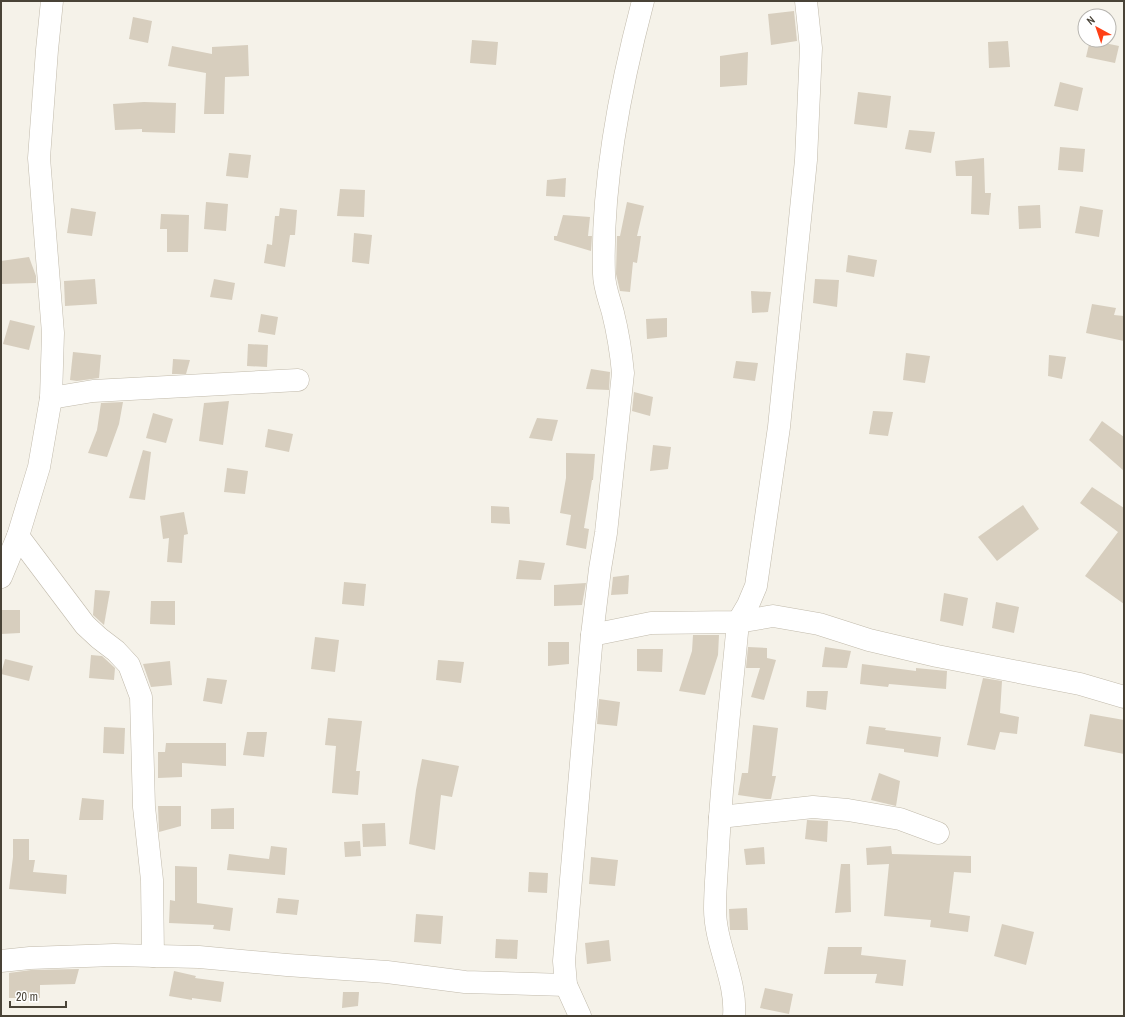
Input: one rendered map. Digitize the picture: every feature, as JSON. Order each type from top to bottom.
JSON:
[{"type":"street","points":[[1,577],[18,536],[39,467],[51,398],[53,333],[40,158],[47,50],[52,1]]},
{"type":"street","points":[[580,1016],[566,985],[564,961],[592,635],[606,533],[623,373],[621,350],[604,276],[605,227],[610,168],[622,93],[643,1]]},
{"type":"street","points":[[734,1016],[735,1009],[732,985],[717,927],[715,910],[720,817],[738,622],[748,605],[756,586],[779,427],[806,160],[811,48],[806,1]]},
{"type":"street","points":[[51,398],[93,391],[298,380]]},
{"type":"street","points":[[18,536],[85,625],[116,651],[129,665],[141,697],[144,807],[152,880],[153,956]]},
{"type":"street","points":[[592,635],[651,623],[738,622],[773,616],[819,624],[869,640],[937,656],[1080,684],[1124,697]]},
{"type":"street","points":[[720,817],[814,807],[848,810],[900,820],[938,833]]},
{"type":"street","points":[[1,961],[30,958],[114,955],[199,957],[387,972],[465,982],[566,985]]},
{"type":"building","points":[[794,11],[797,41],[771,45],[768,14]]},
{"type":"building","points":[[133,17],[152,21],[148,43],[129,39]]},
{"type":"building","points":[[472,40],[498,42],[496,65],[470,63]]},
{"type":"building","points":[[1008,41],[1010,67],[989,68],[988,42]]},
{"type":"building","points":[[248,45],[249,76],[225,77],[224,114],[204,114],[206,73],[168,66],[172,46],[212,54],[212,47]]},
{"type":"building","points":[[1117,46],[1119,46],[1115,63],[1086,57],[1088,48],[1117,48]]},
{"type":"building","points":[[748,52],[747,85],[720,87],[720,56]]},
{"type":"building","points":[[1060,82],[1083,88],[1078,111],[1054,106]]},
{"type":"building","points":[[858,92],[891,96],[887,128],[854,124]]},
{"type":"building","points":[[144,102],[176,103],[175,133],[142,132],[142,129],[115,130],[113,104]]},
{"type":"building","points":[[909,130],[935,132],[931,153],[905,149]]},
{"type":"building","points":[[1060,147],[1085,149],[1083,172],[1058,170]]},
{"type":"building","points":[[229,153],[251,155],[248,178],[226,176]]},
{"type":"building","points":[[984,158],[985,193],[991,193],[989,215],[971,214],[972,176],[956,176],[955,161]]},
{"type":"building","points":[[566,178],[565,197],[546,196],[547,180]]},
{"type":"building","points":[[340,189],[365,190],[364,217],[337,216]]},
{"type":"building","points":[[206,202],[228,204],[226,231],[204,229]]},
{"type":"building","points":[[627,202],[644,206],[637,236],[641,236],[637,263],[633,262],[630,292],[620,291],[616,274],[617,236],[620,236]]},
{"type":"building","points":[[1040,205],[1041,228],[1019,229],[1018,206]]},
{"type":"building","points":[[1080,206],[1103,210],[1099,237],[1075,233]]},
{"type":"building","points":[[71,208],[96,212],[92,236],[67,233]]},
{"type":"building","points":[[280,208],[297,210],[295,235],[290,235],[285,267],[264,263],[267,244],[272,245],[275,216],[279,216]]},
{"type":"building","points":[[161,214],[189,215],[188,252],[167,252],[167,229],[160,229]]},
{"type":"building","points":[[563,215],[590,217],[588,236],[592,236],[591,251],[554,240],[554,236],[557,236]]},
{"type":"building","points":[[354,233],[372,235],[369,264],[352,262]]},
{"type":"building","points":[[848,255],[877,260],[874,277],[846,272]]},
{"type":"building","points":[[29,257],[36,276],[36,283],[1,284],[1,261]]},
{"type":"building","points":[[95,279],[97,304],[65,306],[64,281]]},
{"type":"building","points":[[214,279],[235,283],[232,300],[210,297]]},
{"type":"building","points":[[815,279],[839,280],[837,307],[813,303]]},
{"type":"building","points":[[751,291],[771,292],[768,312],[752,313]]},
{"type":"building","points":[[1092,304],[1116,308],[1114,315],[1124,316],[1124,341],[1086,333]]},
{"type":"building","points":[[261,314],[278,317],[275,335],[258,332]]},
{"type":"building","points":[[667,318],[667,337],[647,339],[646,319]]},
{"type":"building","points":[[10,320],[35,326],[29,350],[3,344]]},
{"type":"building","points":[[248,344],[268,345],[267,367],[247,366]]},
{"type":"building","points":[[73,352],[101,355],[99,378],[77,381],[70,380]]},
{"type":"building","points":[[906,353],[930,356],[925,383],[903,380]]},
{"type":"building","points":[[1049,355],[1066,357],[1062,379],[1048,376]]},
{"type":"building","points":[[173,359],[190,360],[186,374],[172,374]]},
{"type":"building","points":[[736,361],[758,363],[755,381],[733,378]]},
{"type":"building","points":[[591,369],[610,372],[609,390],[586,389]]},
{"type":"building","points":[[634,392],[653,397],[650,416],[632,411]]},
{"type":"building","points":[[229,401],[223,445],[199,441],[204,403]]},
{"type":"building","points":[[123,402],[119,424],[107,457],[88,453],[97,430],[101,403]]},
{"type":"building","points":[[873,411],[893,412],[888,436],[869,434]]},
{"type":"building","points":[[153,413],[173,419],[166,443],[146,438]]},
{"type":"building","points":[[537,418],[558,420],[552,441],[529,438]]},
{"type":"building","points":[[1102,421],[1124,437],[1124,471],[1089,440]]},
{"type":"building","points":[[268,429],[293,434],[289,452],[265,447]]},
{"type":"building","points":[[653,445],[671,447],[668,469],[650,471]]},
{"type":"building","points":[[143,450],[151,452],[145,500],[129,498]]},
{"type":"building","points":[[566,453],[595,454],[593,480],[584,528],[589,529],[586,549],[566,545],[571,515],[560,513],[566,478]]},
{"type":"building","points":[[227,468],[248,471],[245,494],[224,492]]},
{"type":"building","points":[[1092,487],[1124,508],[1124,604],[1085,576],[1118,532],[1080,503]]},
{"type":"building","points":[[1023,505],[1039,529],[997,561],[978,537]]},
{"type":"building","points":[[491,506],[509,507],[510,524],[491,523]]},
{"type":"building","points":[[184,512],[188,534],[184,535],[182,563],[167,562],[169,538],[163,539],[160,516]]},
{"type":"building","points":[[519,560],[545,563],[541,580],[516,579]]},
{"type":"building","points":[[629,575],[628,594],[611,595],[613,577]]},
{"type":"building","points":[[344,582],[366,584],[364,606],[342,604]]},
{"type":"building","points":[[586,583],[582,605],[554,606],[554,585]]},
{"type":"building","points":[[95,590],[110,591],[104,625],[93,615]]},
{"type":"building","points":[[944,593],[968,598],[963,626],[940,621]]},
{"type":"building","points":[[151,601],[175,601],[175,625],[150,624]]},
{"type":"building","points":[[996,602],[1019,607],[1014,633],[992,628]]},
{"type":"building","points":[[1,610],[20,610],[20,633],[1,634]]},
{"type":"building","points":[[693,635],[719,635],[718,655],[705,695],[679,691],[692,651]]},
{"type":"building","points":[[315,637],[339,640],[335,672],[311,669]]},
{"type":"building","points":[[548,642],[569,642],[569,664],[548,666]]},
{"type":"building","points":[[748,647],[767,648],[767,658],[776,660],[764,700],[751,697],[760,668],[746,668]]},
{"type":"building","points":[[825,647],[851,651],[847,668],[822,667]]},
{"type":"building","points":[[637,649],[663,649],[662,672],[637,671]]},
{"type":"building","points":[[91,655],[102,656],[115,668],[114,680],[89,678]]},
{"type":"building","points":[[5,659],[33,666],[29,681],[1,674]]},
{"type":"building","points":[[438,660],[464,662],[461,683],[436,680]]},
{"type":"building","points":[[170,661],[172,685],[151,687],[143,664]]},
{"type":"building","points":[[862,664],[916,671],[916,668],[947,671],[946,689],[889,684],[888,687],[860,684]]},
{"type":"building","points":[[207,678],[227,680],[222,704],[203,701]]},
{"type":"building","points":[[983,678],[1002,681],[1000,713],[1019,717],[1017,734],[1000,732],[995,750],[967,745]]},
{"type":"building","points":[[807,691],[828,691],[826,710],[806,707]]},
{"type":"building","points":[[599,699],[620,702],[617,726],[597,724]]},
{"type":"building","points":[[1090,714],[1124,720],[1124,754],[1084,746]]},
{"type":"building","points":[[328,718],[362,721],[356,771],[360,771],[358,795],[332,793],[336,746],[325,745]]},
{"type":"building","points":[[753,725],[778,728],[772,776],[776,776],[771,799],[738,795],[742,773],[748,773]]},
{"type":"building","points":[[869,726],[886,728],[885,730],[941,737],[938,757],[904,752],[904,749],[866,744]]},
{"type":"building","points":[[104,727],[125,728],[124,754],[103,753]]},
{"type":"building","points":[[247,732],[267,732],[264,757],[243,755]]},
{"type":"building","points":[[166,743],[226,743],[226,766],[182,763],[182,777],[158,778],[158,752],[165,752]]},
{"type":"building","points":[[422,759],[459,766],[452,797],[441,795],[435,850],[409,844],[416,790]]},
{"type":"building","points":[[879,773],[900,781],[896,806],[871,800]]},
{"type":"building","points":[[82,798],[104,800],[103,820],[79,820]]},
{"type":"building","points":[[158,806],[181,806],[181,826],[159,832]]},
{"type":"building","points":[[234,808],[234,829],[211,829],[211,809]]},
{"type":"building","points":[[807,820],[828,821],[827,842],[805,839]]},
{"type":"building","points":[[385,823],[386,846],[363,847],[362,824]]},
{"type":"building","points":[[13,839],[29,839],[29,860],[35,860],[33,872],[67,875],[66,894],[9,889],[13,857]]},
{"type":"building","points":[[360,841],[361,856],[345,857],[344,842]]},
{"type":"building","points":[[271,846],[287,848],[285,875],[227,870],[229,854],[269,859]]},
{"type":"building","points":[[891,846],[892,854],[971,856],[971,873],[954,872],[949,913],[970,916],[968,932],[930,927],[931,920],[884,916],[889,864],[867,865],[866,848]]},
{"type":"building","points":[[764,847],[765,864],[746,865],[744,849]]},
{"type":"building","points":[[591,857],[618,860],[615,886],[589,884]]},
{"type":"building","points":[[841,864],[850,864],[851,912],[835,913]]},
{"type":"building","points":[[175,866],[197,867],[197,903],[233,908],[230,931],[213,929],[214,925],[169,923],[170,900],[175,901]]},
{"type":"building","points":[[529,872],[548,873],[547,893],[528,892]]},
{"type":"building","points":[[278,898],[299,900],[297,915],[276,913]]},
{"type":"building","points":[[747,908],[748,930],[730,930],[729,909]]},
{"type":"building","points":[[416,914],[443,916],[441,944],[414,942]]},
{"type":"building","points":[[1002,924],[1034,932],[1026,965],[994,956]]},
{"type":"building","points":[[496,939],[518,940],[517,959],[495,958]]},
{"type":"building","points":[[609,940],[611,961],[587,964],[585,943]]},
{"type":"building","points":[[828,947],[862,947],[861,955],[906,960],[903,986],[875,983],[877,974],[824,974]]},
{"type":"building","points":[[79,969],[75,984],[40,985],[40,998],[9,998],[9,973],[31,970]]},
{"type":"building","points":[[174,971],[196,976],[195,978],[224,982],[221,1002],[192,998],[192,1000],[169,996]]},
{"type":"building","points":[[765,988],[793,994],[789,1014],[760,1008]]},
{"type":"building","points":[[343,992],[359,992],[358,1006],[342,1008]]}]
